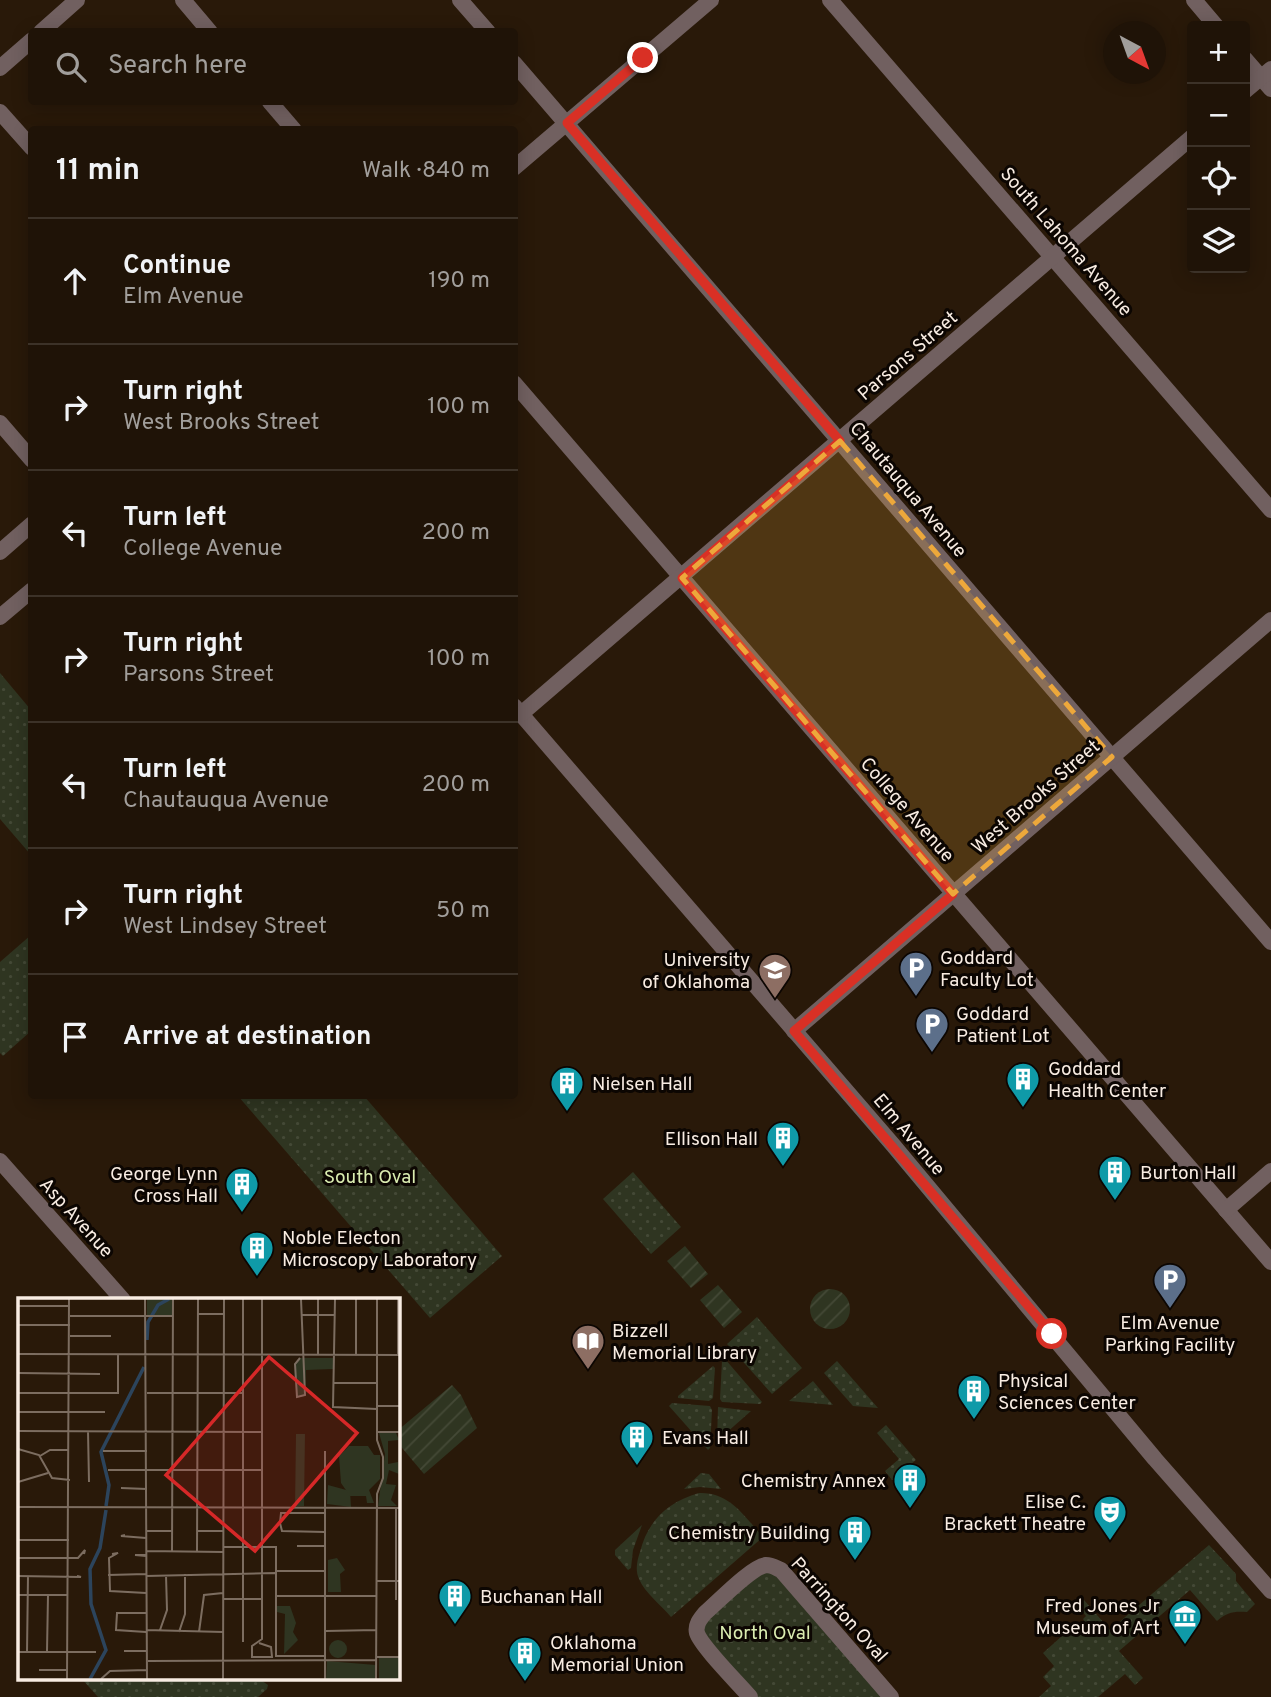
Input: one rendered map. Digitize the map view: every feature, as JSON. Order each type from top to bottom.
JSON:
[{"type":"street","points":[[46,28],[77,0]]},
{"type":"street","points":[[183,0],[207,28]]},
{"type":"street","points":[[460,0],[484,28]]},
{"type":"street","points":[[518,165],[710,0]]},
{"type":"street","name":"South Lahoma Avenue","points":[[830,0],[1271,510]]},
{"type":"street","points":[[1194,0],[1212,21]]},
{"type":"street","points":[[0,68],[28,44]]},
{"type":"street","points":[[1250,63],[1268,79],[1250,88]]},
{"type":"street","name":"Chautauqua Avenue","points":[[518,68],[1271,942]]},
{"type":"street","points":[[273,105],[291,126]]},
{"type":"street","points":[[0,112],[28,144]]},
{"type":"street","name":"Parsons Street","points":[[518,710],[682,578],[1187,141]]},
{"type":"street","name":"College Avenue","points":[[518,388],[1271,1262]]},
{"type":"street","points":[[0,423],[28,455]]},
{"type":"street","points":[[0,552],[28,528]]},
{"type":"street","points":[[0,617],[28,593]]},
{"type":"street","name":"West Brooks Street","points":[[794,1031],[1271,620]]},
{"type":"street","name":"Elm Avenue","points":[[518,710],[985,1254],[1155,1459],[1271,1591]]},
{"type":"street","name":"Asp Avenue","points":[[0,1161],[121,1298]]},
{"type":"street","points":[[1226,1210],[1271,1171]]},
{"type":"street","name":"Parrington Oval","points":[[750,1697],[696,1631],[699,1619],[705,1613],[758,1567],[768,1565],[781,1570],[891,1697]]},
{"type":"highlighted area","points":[[840,441],[1112,757],[953,894],[682,578]]},
{"type":"green space","points":[[0,673],[28,706],[28,852],[0,819]]},
{"type":"green space","points":[[28,938],[28,1034],[3,1056],[0,1053],[0,962]]},
{"type":"green space","name":"South Oval","points":[[241,1099],[367,1099],[502,1256],[430,1318]]},
{"type":"green space","points":[[633,1172],[681,1227],[651,1254],[603,1199]]},
{"type":"green space","points":[[685,1246],[708,1274],[691,1288],[667,1261]]},
{"type":"green space","points":[[718,1285],[742,1312],[724,1328],[700,1300]]},
{"type":"green space","points":[[830,1289],[838,1290],[844,1295],[849,1301],[849,1317],[844,1323],[838,1328],[830,1329],[822,1328],[816,1323],[811,1317],[810,1309],[811,1301],[816,1295],[822,1290]]},
{"type":"green space","points":[[757,1317],[802,1368],[772,1394],[727,1344]]},
{"type":"green space","points":[[725,1359],[762,1402],[760,1404],[722,1402],[722,1361]]},
{"type":"green space","points":[[837,1361],[878,1408],[853,1406],[824,1373]]},
{"type":"green space","points":[[713,1366],[713,1398],[709,1401],[678,1398],[678,1396]]},
{"type":"green space","points":[[813,1381],[833,1405],[789,1401]]},
{"type":"green space","points":[[452,1385],[461,1395],[477,1428],[424,1474],[399,1444],[399,1429]]},
{"type":"green space","points":[[672,1403],[710,1406],[712,1410],[708,1450],[669,1406]]},
{"type":"green space","points":[[718,1407],[751,1411],[717,1441]]},
{"type":"green space","points":[[886,1425],[916,1460],[892,1480],[885,1471],[899,1459],[877,1433]]},
{"type":"green space","points":[[701,1473],[709,1474],[721,1489],[684,1489]]},
{"type":"green space","name":"North Oval","points":[[699,1493],[719,1496],[728,1501],[763,1537],[671,1617],[639,1579],[638,1559],[648,1531],[661,1514],[678,1502]]},
{"type":"green space","points":[[642,1525],[633,1550],[631,1568],[628,1570],[615,1555],[615,1550]]},
{"type":"green space","points":[[1209,1545],[1236,1574],[1236,1581],[1255,1604],[1247,1612],[1231,1613],[1217,1621],[1190,1590],[1119,1651],[1143,1678],[1135,1685],[1125,1674],[1098,1697],[1039,1697],[1051,1686],[1043,1677],[1054,1666],[1043,1653],[1072,1627],[1077,1633],[1087,1625],[1083,1619],[1086,1616],[1077,1605],[1084,1600],[1110,1630]]},
{"type":"green space","name":"North Oval","points":[[768,1565],[891,1697],[750,1697],[697,1625]]},
{"type":"green space","points":[[83,1680],[261,1680],[268,1685],[258,1697],[98,1697]]},
{"type":"place","name":"Goddard Faculty Lot","points":[[916,998]]},
{"type":"place","name":"University of Oklahoma","points":[[775,1000]]},
{"type":"place","name":"Goddard Patient Lot","points":[[932,1054]]},
{"type":"place","name":"Goddard Health Center","points":[[1023,1109]]},
{"type":"place","name":"Nielsen Hall","points":[[567,1113]]},
{"type":"place","name":"Ellison Hall","points":[[783,1168]]},
{"type":"place","name":"Burton Hall","points":[[1115,1202]]},
{"type":"place","name":"George Lynn Cross Hall","points":[[242,1214]]},
{"type":"place","name":"Noble Electon Microscopy Laboratory","points":[[257,1278]]},
{"type":"place","name":"Elm Avenue Parking Facility","points":[[1170,1310]]},
{"type":"place","name":"Bizzell Memorial Library","points":[[588,1371]]},
{"type":"place","name":"Physical Sciences Center","points":[[974,1421]]},
{"type":"place","name":"Evans Hall","points":[[637,1467]]},
{"type":"place","name":"Chemistry Annex","points":[[910,1510]]},
{"type":"place","name":"Elise C. Brackett Theatre","points":[[1110,1542]]},
{"type":"place","name":"Chemistry Building","points":[[855,1562]]},
{"type":"place","name":"Buchanan Hall","points":[[455,1626]]},
{"type":"place","name":"Fred Jones Jr Museum of Art","points":[[1185,1646]]},
{"type":"place","name":"Oklahoma Memorial Union","points":[[525,1683]]},
{"type":"route","points":[[643,58],[567,123],[840,441],[682,578],[953,894],[794,1031],[1052,1334]]}]
